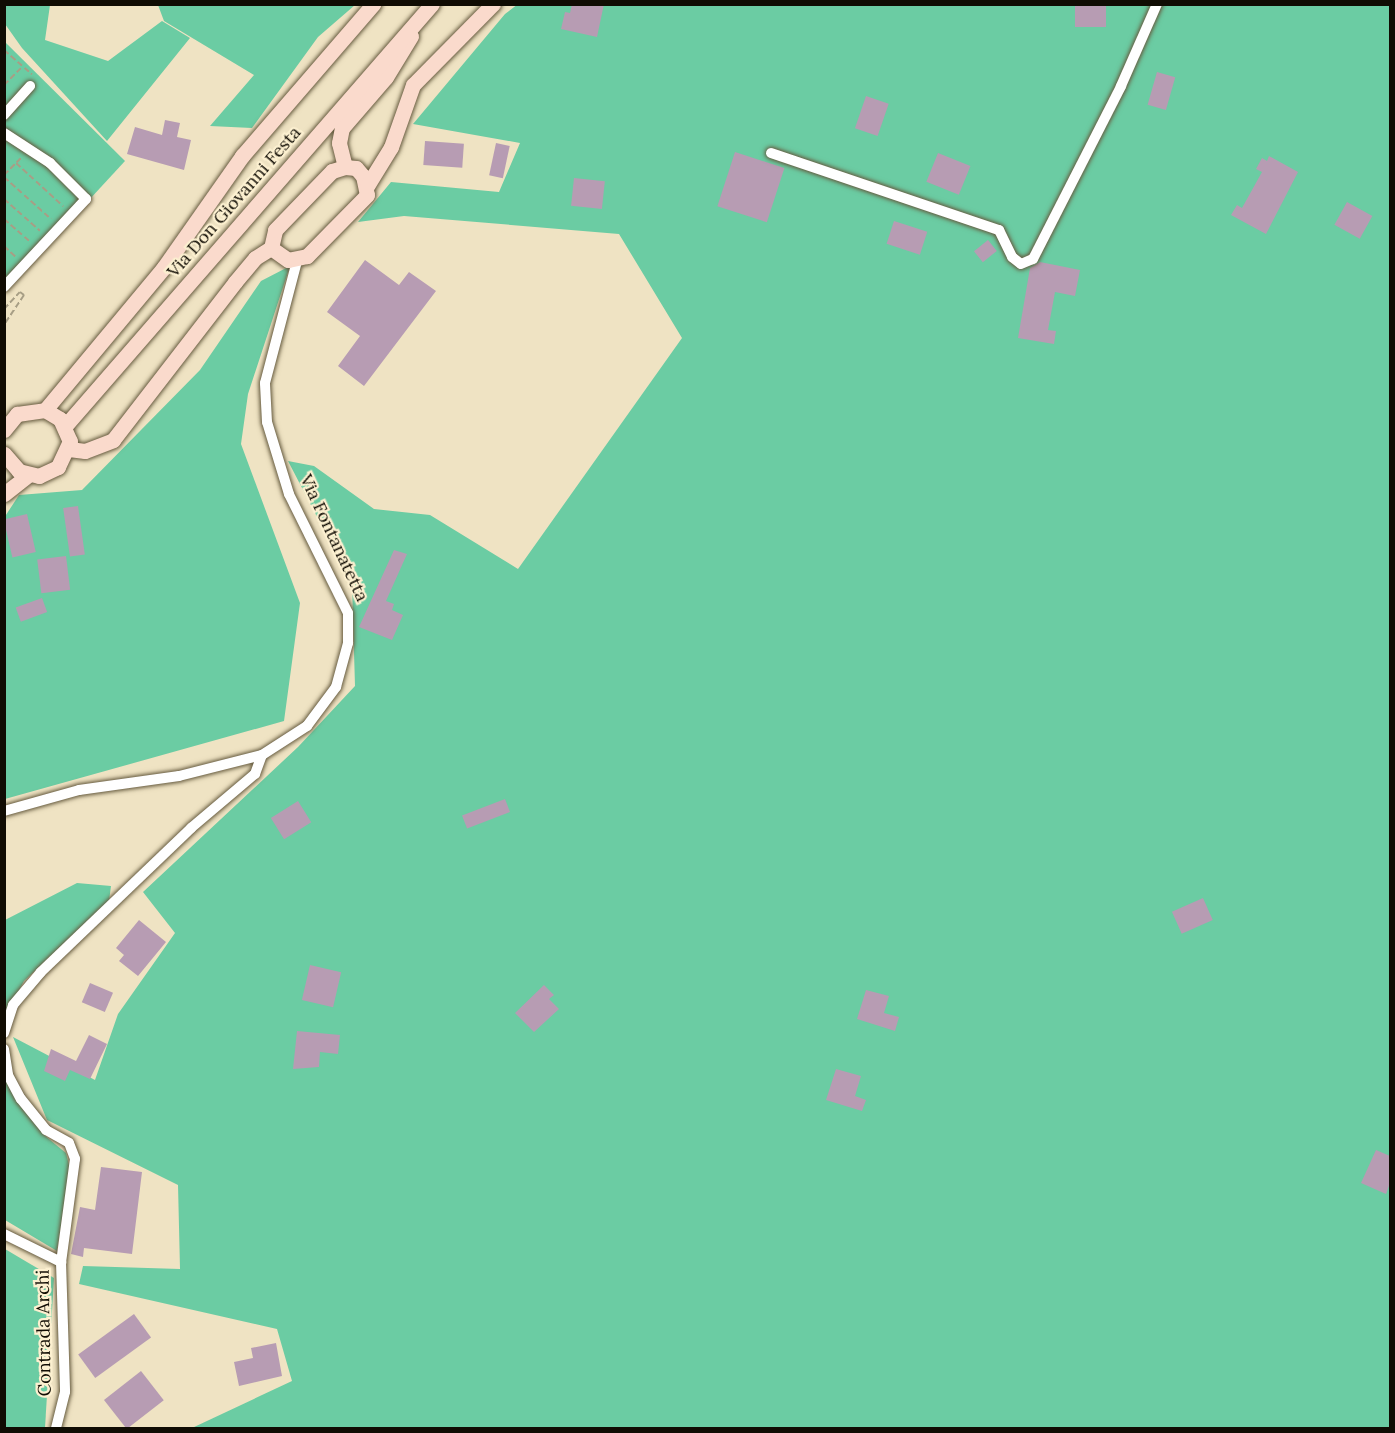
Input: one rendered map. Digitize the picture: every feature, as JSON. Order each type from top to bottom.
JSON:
[{"type":"main road","name":"Via Don Giovanni Festa","points":[[45,410],[164,267],[242,156],[373,4]]},
{"type":"main road","points":[[367,186],[391,147],[413,85],[493,5]]},
{"type":"main road","name":"Via Don Giovanni Festa","points":[[66,426],[428,9]]},
{"type":"main road","points":[[345,167],[339,143],[342,128],[386,77],[428,9]]},
{"type":"main road","points":[[345,167],[356,168],[367,186],[367,195],[307,256],[297,261],[288,260],[272,248],[275,230],[332,171],[345,167]]},
{"type":"main road","points":[[69,449],[85,451],[113,440],[235,282],[255,258],[272,248]]},
{"type":"main road","points":[[4,495],[28,475],[49,473],[65,459],[69,449],[66,426],[45,410],[26,410],[6,422]]},
{"type":"main road","points":[[5,457],[28,475]]},
{"type":"street","points":[[771,153],[999,230],[1012,257],[1022,264],[1033,259],[1121,86],[1157,4]]},
{"type":"street","points":[[4,115],[34,82]]},
{"type":"street","points":[[4,133],[50,163],[86,199],[4,287]]},
{"type":"street","name":"Via Fontanatetta","points":[[4,811],[80,790],[179,776],[262,754],[307,726],[336,687],[348,643],[348,613],[289,494],[267,422],[265,383],[297,261]]},
{"type":"street","points":[[4,1033],[13,1005],[41,972],[191,828],[255,774],[262,754]]},
{"type":"street","points":[[4,1049],[8,1075],[21,1099],[46,1130],[69,1143],[75,1159],[61,1262]]},
{"type":"street","name":"Contrada Archi","points":[[4,1234],[61,1262],[65,1392],[56,1428]]},
{"type":"path","points":[[5,52],[23,66],[34,82]]},
{"type":"path","points":[[4,85],[23,66]]},
{"type":"path","points":[[28,149],[4,176],[60,227]]},
{"type":"path","points":[[16,163],[72,214]]},
{"type":"path","points":[[4,198],[49,239]]},
{"type":"path","points":[[4,219],[39,250]]},
{"type":"path","points":[[4,246],[25,265]]},
{"type":"path","points":[[4,309],[20,292],[24,295],[4,325]]},
{"type":"green space","points":[[158,4],[355,5],[318,37],[252,128],[210,126],[254,75],[164,21]]},
{"type":"green space","points":[[518,4],[1390,5],[1390,1428],[192,1428],[292,1381],[277,1329],[79,1284],[83,1266],[180,1269],[178,1185],[47,1120],[13,1037],[95,1080],[118,1014],[175,933],[143,892],[298,747],[355,686],[352,584],[288,461],[314,466],[374,509],[430,515],[518,569],[682,338],[619,234],[404,216],[358,222],[391,182],[499,192],[520,143],[413,124],[505,14]]},
{"type":"green space","points":[[4,5],[50,5],[45,40],[108,61],[162,21],[190,38],[107,141],[22,48],[5,24]]},
{"type":"green space","points":[[4,41],[125,161],[5,291],[4,291]]},
{"type":"green space","points":[[290,266],[248,394],[241,444],[300,603],[284,721],[5,799],[4,518],[19,495],[82,490],[200,370],[261,281]]},
{"type":"green space","points":[[77,883],[111,886],[109,901],[24,981],[5,1016],[5,920]]},
{"type":"green space","points":[[4,1073],[44,1135],[66,1153],[70,1169],[57,1251],[5,1220]]},
{"type":"green space","points":[[5,1249],[54,1278],[45,1428],[5,1428]]},
{"type":"building","points":[[572,4],[604,4],[597,37],[561,29],[565,12],[570,13]]},
{"type":"building","points":[[1075,4],[1106,4],[1106,27],[1075,27]]},
{"type":"building","points":[[1157,72],[1175,77],[1166,110],[1148,105]]},
{"type":"building","points":[[866,96],[889,104],[878,136],[855,128]]},
{"type":"building","points":[[165,120],[180,123],[177,137],[191,140],[184,170],[127,154],[135,127],[162,135]]},
{"type":"building","points":[[425,141],[464,144],[462,168],[423,165]]},
{"type":"building","points":[[496,143],[510,146],[503,178],[489,175]]},
{"type":"building","points":[[735,152],[784,168],[767,222],[717,206]]},
{"type":"building","points":[[938,153],[970,166],[959,195],[926,182]]},
{"type":"building","points":[[1269,156],[1298,172],[1266,234],[1231,215],[1237,205],[1242,208],[1262,172],[1256,169],[1262,158],[1267,161]]},
{"type":"building","points":[[574,178],[605,181],[602,209],[571,206]]},
{"type":"building","points":[[1347,202],[1372,216],[1360,239],[1334,225]]},
{"type":"building","points":[[894,221],[927,232],[920,255],[887,244]]},
{"type":"building","points":[[988,240],[997,251],[983,262],[974,251]]},
{"type":"building","points":[[365,260],[399,285],[409,272],[436,291],[364,386],[338,366],[360,336],[327,312]]},
{"type":"building","points":[[1040,262],[1080,270],[1075,296],[1055,292],[1048,330],[1056,331],[1054,344],[1018,338],[1030,268]]},
{"type":"building","points":[[78,506],[85,555],[70,557],[63,508]]},
{"type":"building","points":[[27,514],[36,552],[12,557],[4,519]]},
{"type":"building","points":[[394,550],[407,554],[386,601],[394,604],[392,610],[403,615],[392,640],[359,627]]},
{"type":"building","points":[[66,556],[70,590],[41,593],[37,560]]},
{"type":"building","points":[[42,598],[47,612],[21,622],[16,608]]},
{"type":"building","points":[[505,799],[510,812],[467,829],[462,815]]},
{"type":"building","points":[[298,801],[311,822],[284,839],[271,818]]},
{"type":"building","points":[[1203,898],[1213,920],[1182,934],[1172,912]]},
{"type":"building","points":[[139,920],[166,942],[138,976],[119,961],[124,955],[116,948]]},
{"type":"building","points":[[310,965],[341,972],[333,1007],[302,1000]]},
{"type":"building","points":[[90,983],[113,993],[105,1012],[82,1002]]},
{"type":"building","points":[[544,985],[554,995],[549,999],[559,1009],[534,1032],[515,1013]]},
{"type":"building","points":[[866,990],[889,996],[884,1013],[899,1017],[895,1031],[857,1019]]},
{"type":"building","points":[[297,1031],[340,1035],[338,1054],[320,1052],[319,1067],[293,1069]]},
{"type":"building","points":[[89,1035],[107,1044],[90,1079],[70,1070],[65,1081],[44,1071],[51,1049],[76,1061]]},
{"type":"building","points":[[836,1069],[861,1076],[855,1096],[866,1100],[862,1111],[826,1100]]},
{"type":"building","points":[[1376,1150],[1390,1156],[1390,1183],[1386,1194],[1361,1183]]},
{"type":"building","points":[[101,1167],[142,1172],[132,1254],[84,1248],[83,1257],[71,1254],[80,1207],[95,1210]]},
{"type":"building","points":[[134,1314],[151,1337],[95,1378],[78,1355]]},
{"type":"building","points":[[276,1343],[282,1376],[239,1386],[234,1362],[253,1358],[251,1348]]},
{"type":"building","points":[[141,1371],[164,1400],[126,1428],[104,1400]]}]
